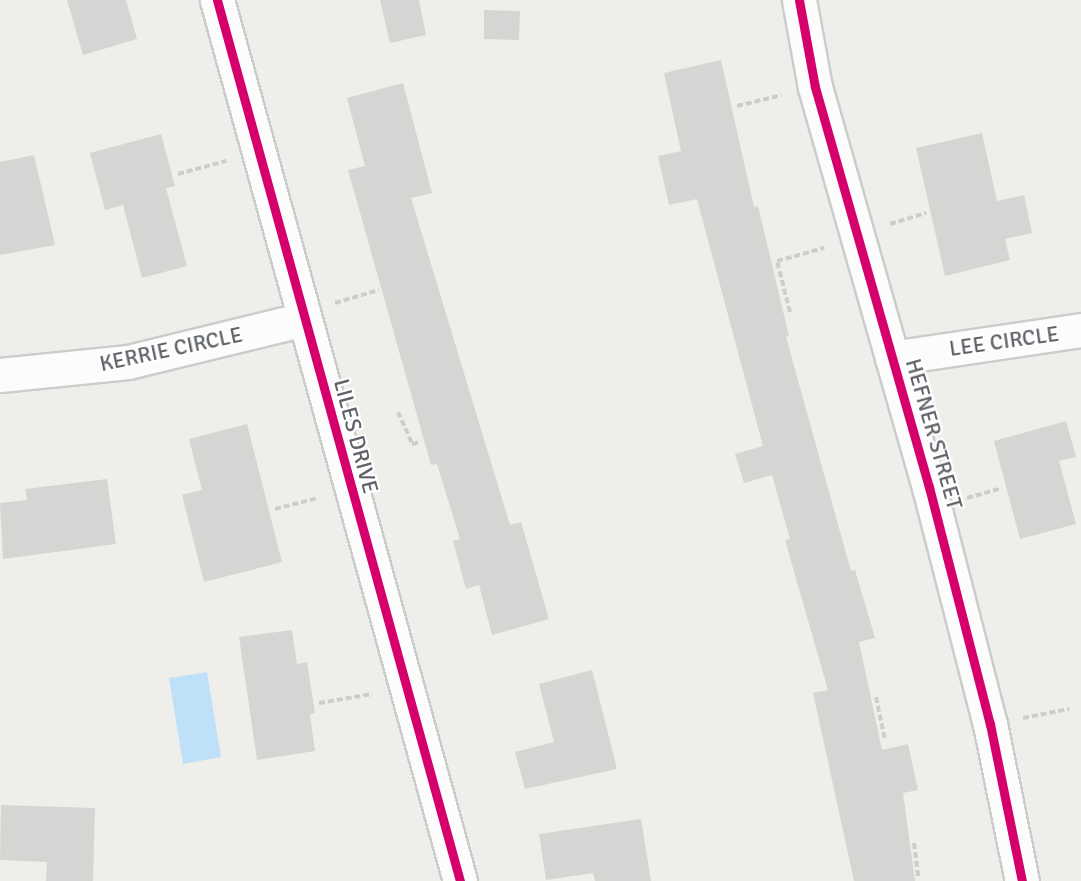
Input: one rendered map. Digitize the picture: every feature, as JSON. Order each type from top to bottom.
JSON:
[{"type":"street","name":"LILES DRIVE","points":[[217,0],[405,689],[460,881]]},
{"type":"street","name":"HEFNER STREET","points":[[799,0],[815,87],[892,358],[990,724],[1022,881]]},
{"type":"street","name":"KERRIE CIRCLE","points":[[0,375],[128,362],[304,315]]},
{"type":"street","name":"LEE CIRCLE","points":[[892,358],[1081,330]]},
{"type":"path","points":[[737,106],[815,87]]},
{"type":"path","points":[[178,174],[258,152]]},
{"type":"path","points":[[790,312],[777,261],[857,239]]},
{"type":"path","points":[[304,315],[379,290]]},
{"type":"path","points":[[398,412],[412,444],[421,442]]},
{"type":"path","points":[[275,509],[351,490]]},
{"type":"path","points":[[318,703],[405,689]]},
{"type":"path","points":[[876,697],[885,740]]},
{"type":"path","points":[[990,724],[1069,709]]},
{"type":"path","points":[[914,843],[918,878]]},
{"type":"water","points":[[207,672],[221,757],[183,764],[169,678]]},
{"type":"building","points":[[67,0],[126,0],[137,39],[83,55]]},
{"type":"building","points":[[380,0],[419,0],[426,35],[390,43]]},
{"type":"building","points":[[484,10],[520,11],[519,40],[484,39]]},
{"type":"building","points":[[721,60],[754,207],[758,206],[789,336],[786,337],[851,571],[855,570],[875,638],[859,642],[882,750],[908,744],[918,790],[903,793],[915,881],[854,881],[813,693],[828,690],[785,540],[790,539],[772,475],[744,483],[735,454],[763,446],[697,199],[669,205],[658,156],[681,151],[664,73]]},
{"type":"building","points":[[403,83],[432,193],[411,198],[510,525],[521,522],[549,619],[492,635],[479,585],[466,589],[453,541],[460,539],[437,464],[431,465],[348,170],[365,166],[347,98]]},
{"type":"building","points":[[982,133],[997,201],[1024,195],[1032,233],[1005,239],[1010,260],[945,276],[916,148]]},
{"type":"building","points":[[161,134],[175,186],[166,188],[187,266],[142,278],[123,205],[105,210],[90,153]]},
{"type":"building","points":[[34,155],[55,245],[0,255],[0,162]]},
{"type":"building","points":[[1066,421],[1076,457],[1059,461],[1076,524],[1020,539],[994,441]]},
{"type":"building","points":[[247,424],[282,562],[204,582],[182,495],[202,490],[189,439]]},
{"type":"building","points":[[107,479],[116,544],[3,559],[0,503],[27,500],[25,489]]},
{"type":"building","points":[[292,630],[297,664],[307,662],[315,713],[310,714],[315,751],[257,760],[239,637]]},
{"type":"building","points":[[592,670],[617,769],[525,789],[515,752],[554,742],[539,684]]},
{"type":"building","points":[[1,805],[95,808],[93,881],[46,881],[47,862],[0,860]]},
{"type":"building","points":[[641,819],[651,881],[595,881],[593,873],[546,880],[539,834]]},
{"type":"cycle path","points":[[217,0],[460,881]]},
{"type":"cycle path","points":[[799,0],[815,87],[929,487],[990,724],[1022,881]]}]
